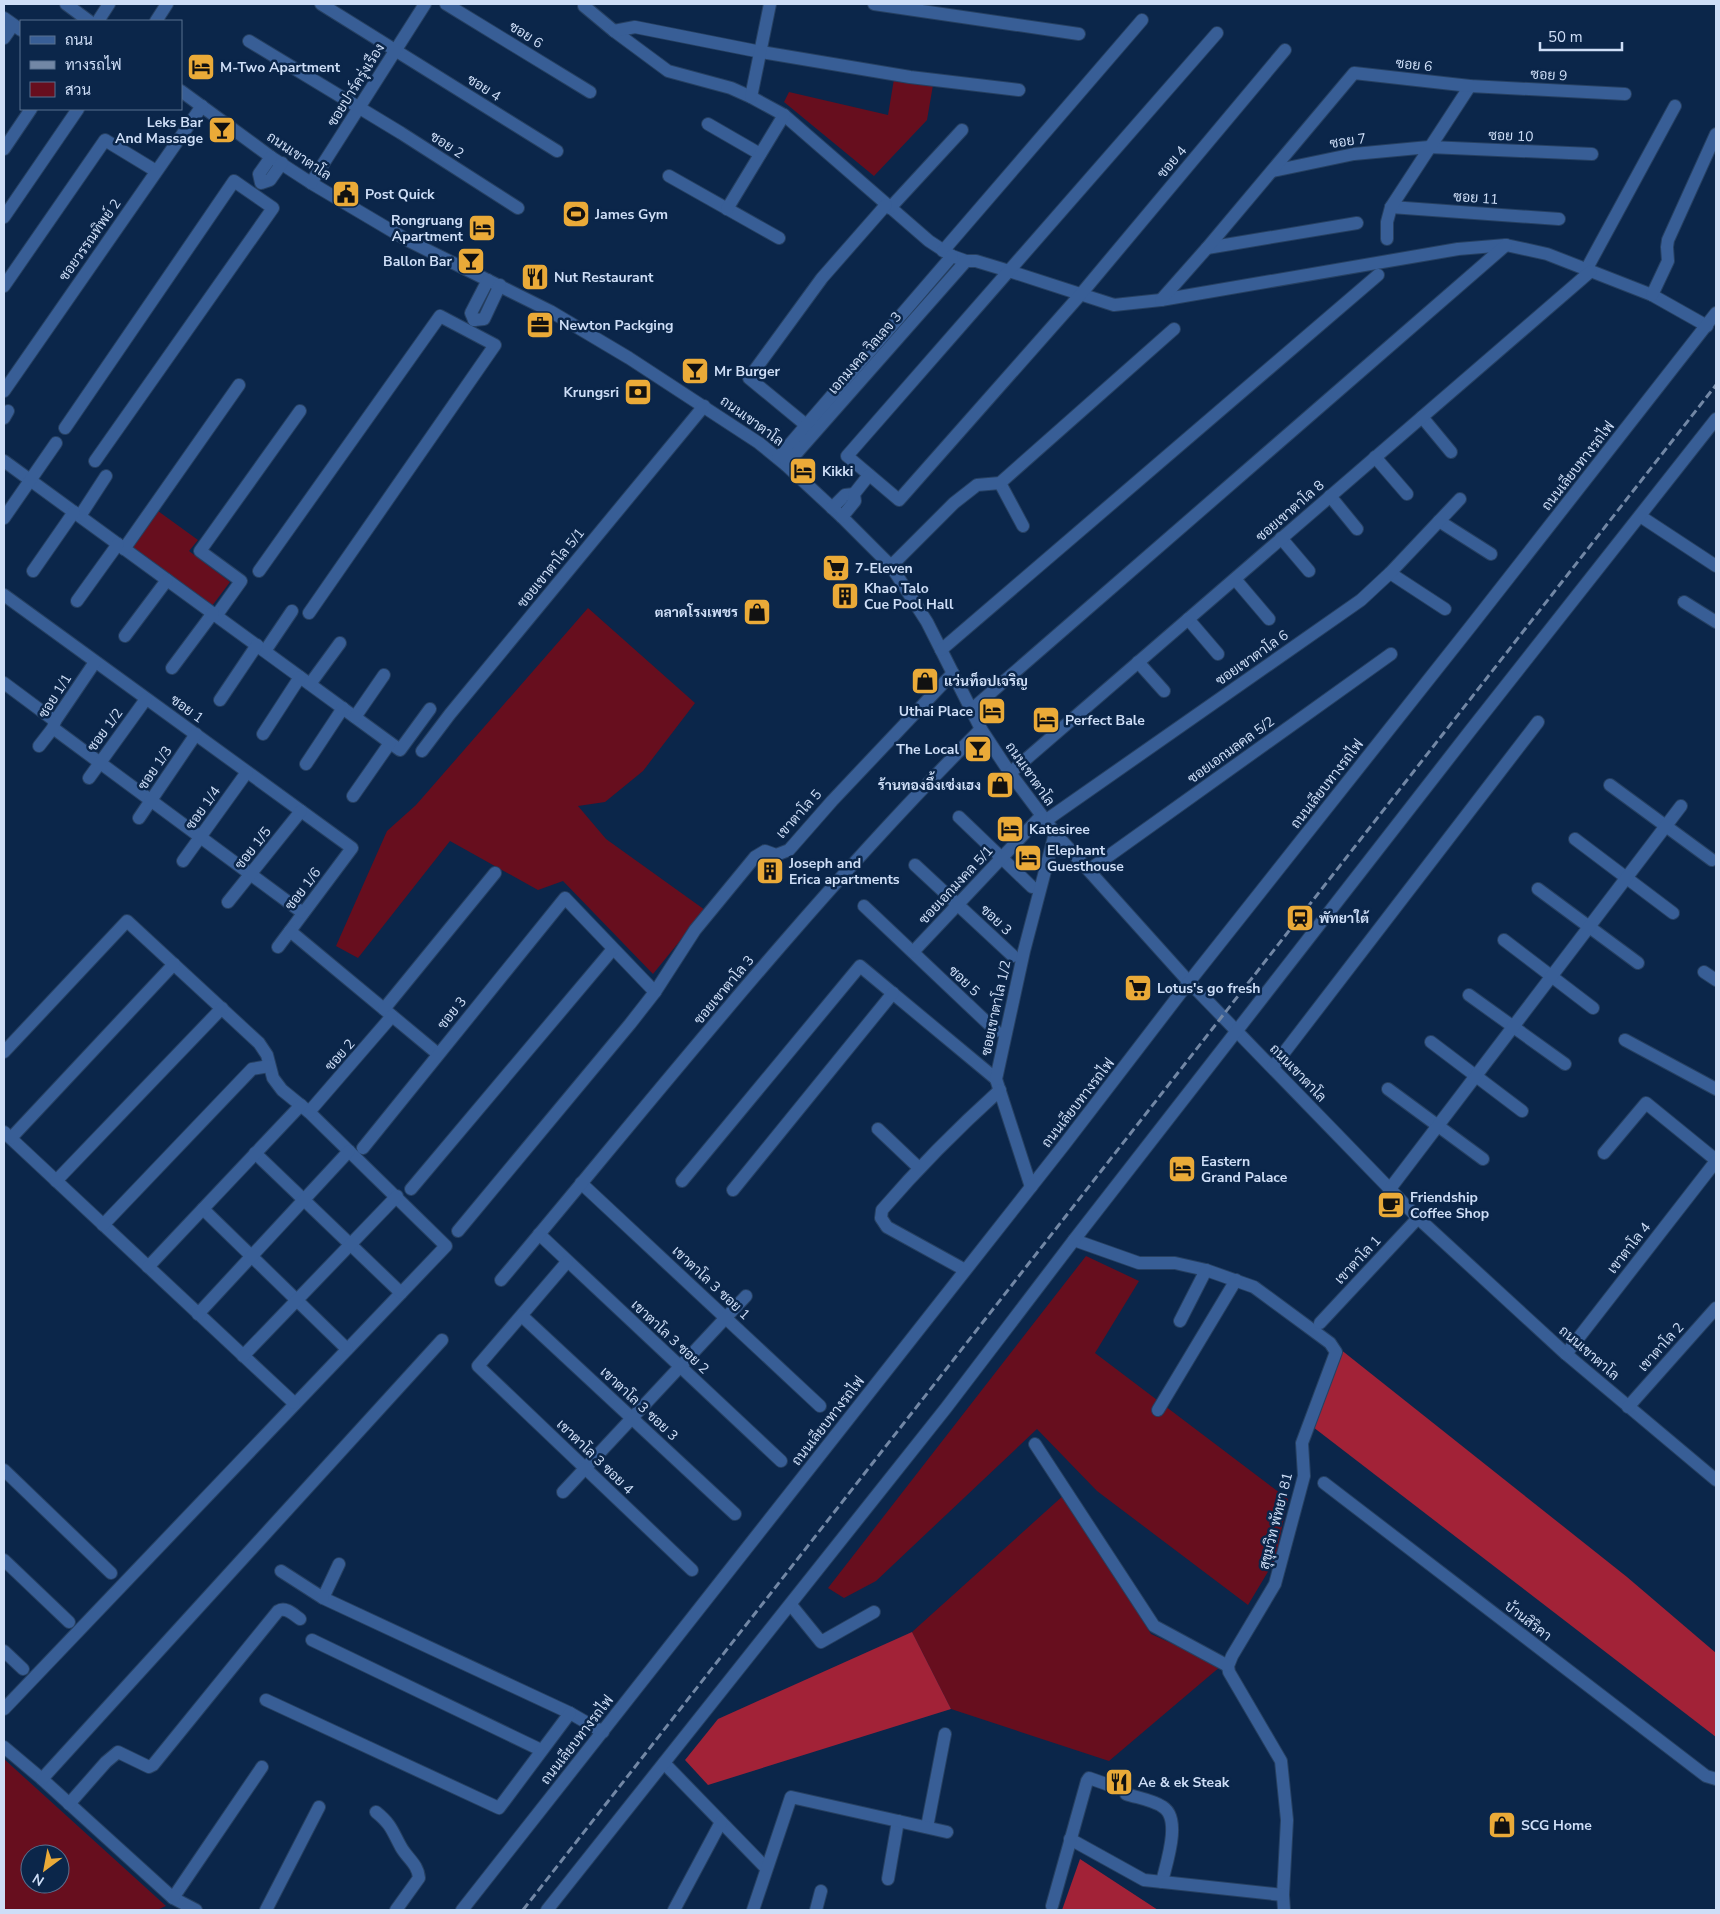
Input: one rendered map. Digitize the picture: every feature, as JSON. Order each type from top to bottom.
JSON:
[{"type":"street","points":[[66,4],[80,19]]},
{"type":"street","points":[[99,20],[109,4]]},
{"type":"street","points":[[157,20],[167,4]]},
{"type":"street","points":[[321,4],[395,51]]},
{"type":"street","name":"ซอยปาร์ครุ่งเรือง","points":[[312,183],[425,4]]},
{"type":"street","name":"ซอย 6","points":[[446,4],[590,92]]},
{"type":"street","points":[[586,4],[584,6],[614,31],[668,71],[731,88],[784,115],[888,207],[947,253],[966,261],[976,261],[1114,305],[1161,300],[1458,249],[1506,245],[1547,254],[1652,295],[1706,326]]},
{"type":"street","points":[[751,97],[770,4]]},
{"type":"street","points":[[874,4],[1080,34]]},
{"type":"street","name":"เอกมงคล วิลเลจ 3","points":[[782,462],[806,425],[1142,20]]},
{"type":"street","points":[[4,38],[13,24]]},
{"type":"street","points":[[614,31],[635,27],[761,52],[910,78],[1019,90]]},
{"type":"street","points":[[837,512],[845,495],[854,494],[869,475],[847,456],[1217,33]]},
{"type":"street","points":[[249,41],[359,108]]},
{"type":"street","name":"ซอย 4","points":[[869,475],[899,500],[1081,294],[1285,50]]},
{"type":"street","name":"ซอย 4","points":[[395,51],[557,151]]},
{"type":"street","name":"ซอย 6","points":[[1273,171],[1354,74],[1470,86]]},
{"type":"street","points":[[1387,239],[1387,222],[1391,207],[1470,86]]},
{"type":"street","name":"ซอย 9","points":[[1470,86],[1626,94]]},
{"type":"street","name":"ถนนเขาตาโล","points":[[182,92],[312,183],[408,241],[550,311],[704,406],[759,443],[782,462],[837,512],[891,566],[927,622],[981,729],[1010,773],[1043,819],[1189,982],[1418,1218],[1566,1354],[1716,1480]]},
{"type":"street","name":"ซอยวรรณทิพย์ 2","points":[[4,390],[202,106]]},
{"type":"street","points":[[1588,270],[1675,106]]},
{"type":"street","name":"ซอย 2","points":[[359,108],[518,208]]},
{"type":"street","points":[[4,149],[30,110]]},
{"type":"street","points":[[4,217],[77,110]]},
{"type":"street","points":[[726,209],[784,115]]},
{"type":"street","points":[[708,124],[760,154]]},
{"type":"street","points":[[806,425],[749,378],[822,278],[962,130]]},
{"type":"street","points":[[1652,295],[1668,261],[1668,240],[1716,134]]},
{"type":"street","points":[[4,286],[105,140],[156,172]]},
{"type":"street","name":"ซอย 7","points":[[1273,171],[1354,154],[1429,147]]},
{"type":"street","name":"ซอย 10","points":[[1429,147],[1592,154]]},
{"type":"street","points":[[254,194],[261,183],[259,174],[277,160]]},
{"type":"street","points":[[1161,300],[1273,171]]},
{"type":"street","points":[[669,176],[779,238]]},
{"type":"street","points":[[64,428],[234,181],[273,208],[95,461]]},
{"type":"street","name":"ซอย 11","points":[[1391,207],[1559,219]]},
{"type":"street","points":[[1207,248],[1357,223]]},
{"type":"street","points":[[971,710],[1506,245]]},
{"type":"street","name":"เอกมงคล วิลเลจ 3","points":[[782,462],[966,261]]},
{"type":"street","name":"ซอยเขาตาโล 8","points":[[1010,773],[1422,417],[1588,270]]},
{"type":"street","points":[[941,650],[1378,275]]},
{"type":"street","points":[[471,325],[471,313],[488,280]]},
{"type":"street","points":[[471,325],[484,319],[500,285]]},
{"type":"street","name":"ถนนเลียบทางรถไฟ","points":[[462,1910],[1031,1187],[1189,982],[1478,619],[1716,313]]},
{"type":"street","points":[[259,571],[440,316],[471,325],[495,345],[308,612]]},
{"type":"street","points":[[891,566],[954,503],[976,485],[1000,483],[1174,329]]},
{"type":"street","points":[[78,601],[121,546],[239,385]]},
{"type":"street","name":"ซอยเขาตาโล 5/1","points":[[422,751],[450,714],[704,406]]},
{"type":"street","points":[[172,668],[241,581],[200,552],[300,411]]},
{"type":"street","points":[[1422,417],[1451,452]]},
{"type":"street","points":[[547,1910],[946,1408],[1074,1240],[1716,419]]},
{"type":"street","points":[[4,518],[56,443]]},
{"type":"street","points":[[1375,457],[1407,494]]},
{"type":"street","points":[[4,461],[400,750],[430,709]]},
{"type":"street","points":[[33,571],[106,476]]},
{"type":"street","points":[[1000,483],[1023,526]]},
{"type":"street","points":[[1330,496],[1357,529]]},
{"type":"street","name":"ซอยเขาตาโล 6","points":[[1043,819],[1361,600],[1390,573],[1460,499]]},
{"type":"street","points":[[1640,516],[1716,566]]},
{"type":"street","points":[[1438,521],[1491,554]]},
{"type":"street","points":[[1281,538],[1309,572]]},
{"type":"street","points":[[1390,573],[1445,609]]},
{"type":"street","points":[[1235,579],[1269,619]]},
{"type":"street","points":[[125,636],[167,580]]},
{"type":"street","name":"ซอย 1","points":[[4,595],[352,848]]},
{"type":"street","points":[[1684,602],[1716,622]]},
{"type":"street","points":[[220,700],[292,611]]},
{"type":"street","points":[[1188,619],[1218,654]]},
{"type":"street","points":[[263,734],[305,681],[340,643]]},
{"type":"street","name":"ซอยเอกมลคล 5/2","points":[[1090,870],[1390,654]]},
{"type":"street","name":"ซอย 1/1","points":[[39,746],[95,662]]},
{"type":"street","points":[[1138,662],[1164,691]]},
{"type":"street","name":"เขาตาโล 5","points":[[458,1231],[655,992],[695,930],[754,857],[765,851],[776,855],[789,850],[832,801],[953,673]]},
{"type":"street","points":[[355,717],[384,675]]},
{"type":"street","points":[[4,683],[100,762],[303,913]]},
{"type":"street","name":"ซอย 1/2","points":[[89,778],[146,699]]},
{"type":"street","points":[[306,764],[343,708]]},
{"type":"street","points":[[1273,1067],[1538,722]]},
{"type":"street","name":"ซอยเขาตาโล 3","points":[[500,1280],[804,919],[949,761],[981,729]]},
{"type":"street","name":"ซอย 1/3","points":[[139,818],[196,734]]},
{"type":"street","points":[[353,796],[390,743]]},
{"type":"street","name":"ซอย 1/4","points":[[183,861],[247,772]]},
{"type":"street","points":[[1610,785],[1712,860]]},
{"type":"street","points":[[1389,1190],[1681,806]]},
{"type":"street","name":"ซอย 1/5","points":[[228,902],[301,811]]},
{"type":"street","points":[[959,817],[1032,887]]},
{"type":"street","name":"ซอยเอกมงคล 5/1","points":[[913,952],[1002,858],[1043,819]]},
{"type":"street","name":"ซอยเขาตาโล 1/2","points":[[998,1085],[1024,951],[1055,833]]},
{"type":"street","points":[[1575,839],[1673,913]]},
{"type":"street","name":"ซอย 1/6","points":[[278,947],[352,848]]},
{"type":"street","points":[[915,865],[958,904]]},
{"type":"street","points":[[388,1012],[496,874]]},
{"type":"street","points":[[1538,889],[1638,963]]},
{"type":"street","name":"ซอย 3","points":[[363,1148],[564,898],[613,949]]},
{"type":"street","name":"ซอย 3","points":[[958,904],[1013,956]]},
{"type":"street","points":[[864,906],[913,952]]},
{"type":"street","points":[[4,1052],[127,921],[259,1043],[267,1055],[273,1078],[282,1090],[305,1109],[397,1196],[446,1246],[4,1709]]},
{"type":"street","points":[[290,931],[438,1054]]},
{"type":"street","points":[[1504,940],[1593,1008]]},
{"type":"street","points":[[411,1189],[613,949],[655,992]]},
{"type":"street","name":"ซอย 5","points":[[913,952],[996,1031]]},
{"type":"street","points":[[174,964],[7,1135],[294,1404]]},
{"type":"street","points":[[682,1181],[860,966],[998,1085],[1031,1187]]},
{"type":"street","points":[[1704,972],[1716,980]]},
{"type":"street","points":[[733,1190],[893,993]]},
{"type":"street","points":[[1469,995],[1565,1064]]},
{"type":"street","points":[[56,1181],[222,1008]]},
{"type":"street","name":"ซอย 2","points":[[148,1267],[255,1153],[305,1109],[388,1012]]},
{"type":"street","points":[[1625,1040],[1716,1089]]},
{"type":"street","points":[[1430,1042],[1522,1111]]},
{"type":"street","points":[[103,1224],[252,1069],[269,1066]]},
{"type":"street","points":[[965,1270],[887,1226],[881,1218],[882,1210],[998,1085]]},
{"type":"street","points":[[1388,1089],[1483,1159]]},
{"type":"street","points":[[1604,1153],[1646,1103],[1716,1161]]},
{"type":"street","points":[[878,1129],[919,1168]]},
{"type":"street","points":[[198,1314],[348,1151]]},
{"type":"street","points":[[255,1153],[402,1293]]},
{"type":"street","name":"เขาตาโล 4","points":[[1566,1354],[1716,1161]]},
{"type":"street","name":"เขาตาโล 3 ซอย 1","points":[[581,1183],[820,1406]]},
{"type":"street","points":[[243,1356],[397,1196]]},
{"type":"street","points":[[203,1209],[347,1349]]},
{"type":"street","name":"เขาตาโล 1","points":[[1320,1323],[1418,1218]]},
{"type":"street","name":"เขาตาโล 3 ซอย 2","points":[[539,1234],[781,1461]]},
{"type":"street","name":"สุขุมวิท พัทยา 81","points":[[1074,1240],[1139,1263],[1175,1262],[1206,1270],[1254,1287],[1330,1343],[1336,1352],[1302,1443],[1304,1476],[1275,1584],[1232,1656],[1228,1666]]},
{"type":"street","points":[[522,1316],[567,1262]]},
{"type":"street","points":[[1180,1322],[1206,1270]]},
{"type":"street","points":[[1158,1410],[1236,1280]]},
{"type":"street","points":[[564,1492],[746,1296]]},
{"type":"street","name":"เขาตาโล 2","points":[[1628,1406],[1716,1308]]},
{"type":"street","name":"เขาตาโล 3 ซอย 4","points":[[522,1316],[478,1366],[692,1570]]},
{"type":"street","name":"เขาตาโล 3 ซอย 3","points":[[522,1316],[735,1514]]},
{"type":"street","points":[[42,1779],[442,1340]]},
{"type":"street","points":[[1035,1444],[1154,1626],[1228,1666],[1229,1672],[1280,1761],[1287,1820],[1283,1894],[1284,1910]]},
{"type":"street","points":[[4,1470],[111,1573]]},
{"type":"street","name":"บ้านสิริคา","points":[[1324,1483],[1706,1776],[1716,1778]]},
{"type":"street","points":[[4,1560],[69,1622]]},
{"type":"street","points":[[323,1598],[339,1564]]},
{"type":"street","points":[[281,1570],[323,1598],[570,1713],[603,1732]]},
{"type":"street","points":[[791,1605],[821,1642],[874,1612]]},
{"type":"street","points":[[70,1804],[106,1762],[118,1752],[149,1767],[154,1765],[278,1611],[282,1608],[286,1609],[300,1619]]},
{"type":"street","points":[[312,1640],[541,1750]]},
{"type":"street","points":[[4,1651],[23,1669]]},
{"type":"street","points":[[266,1700],[499,1808],[570,1713]]},
{"type":"street","points":[[927,1827],[945,1734]]},
{"type":"street","points":[[4,1747],[173,1898],[196,1910]]},
{"type":"street","points":[[664,1763],[766,1868]]},
{"type":"street","points":[[173,1898],[262,1768]]},
{"type":"street","points":[[1052,1906],[1087,1781],[1089,1778],[1092,1778],[1109,1785]]},
{"type":"street","points":[[1126,1794],[1163,1806],[1170,1816],[1172,1838],[1162,1882]]},
{"type":"street","points":[[753,1910],[791,1797],[946,1832]]},
{"type":"street","points":[[266,1910],[319,1807]]},
{"type":"street","points":[[376,1812],[392,1828],[400,1846],[419,1871],[419,1878],[396,1910]]},
{"type":"street","points":[[888,1878],[898,1821]]},
{"type":"street","points":[[674,1910],[721,1822]]},
{"type":"street","points":[[1070,1838],[1144,1880],[1283,1894]]},
{"type":"street","points":[[816,1910],[822,1891]]},
{"type":"green space","points":[[894,79],[933,85],[927,120],[874,176],[784,102],[789,92],[888,115]]},
{"type":"green space","points":[[158,511],[198,540],[189,551],[230,582],[212,606],[132,547]]},
{"type":"green space","points":[[588,608],[695,703],[643,771],[605,802],[578,806],[606,839],[705,910],[653,974],[563,881],[538,890],[450,841],[358,958],[336,946],[387,831],[416,805]]},
{"type":"green space","points":[[1086,1256],[1139,1281],[1095,1353],[1288,1499],[1275,1560],[1248,1605],[1097,1491],[1037,1429],[876,1581],[844,1598],[828,1588]]},
{"type":"green space","points":[[1065,1494],[1151,1634],[1221,1666],[1109,1761],[951,1709],[912,1632]]},
{"type":"green space","points":[[4,1759],[166,1906],[157,1910],[4,1910]]},
{"type":"shaded area","points":[[1340,1349],[1627,1577],[1716,1653],[1716,1737],[1313,1427]]},
{"type":"shaded area","points":[[912,1632],[951,1709],[708,1785],[685,1760],[718,1719]]},
{"type":"shaded area","points":[[1080,1859],[1158,1910],[1062,1910]]},
{"type":"tunnel","points":[[1109,1785],[1126,1794]]},
{"type":"railway","points":[[523,1910],[1716,385]]},
{"type":"place","name":"M-Two Apartment","points":[[201,67]]},
{"type":"place","name":"Leks Bar And Massage","points":[[222,130]]},
{"type":"place","name":"Post Quick","points":[[346,194]]},
{"type":"place","name":"James Gym","points":[[576,214]]},
{"type":"place","name":"Rongruang Apartment","points":[[482,228]]},
{"type":"place","name":"Ballon Bar","points":[[471,261]]},
{"type":"place","name":"Nut Restaurant","points":[[535,277]]},
{"type":"place","name":"Newton Packging","points":[[540,325]]},
{"type":"place","name":"Mr Burger","points":[[695,371]]},
{"type":"place","name":"Krungsri","points":[[638,392]]},
{"type":"place","name":"Kikki","points":[[803,471]]},
{"type":"place","name":"7-Eleven","points":[[836,568]]},
{"type":"place","name":"Khao Talo Cue Pool Hall","points":[[845,596]]},
{"type":"place","name":"ตลาดโรงเพชร","points":[[757,612]]},
{"type":"place","name":"แว่นท็อปเจริญ","points":[[925,681]]},
{"type":"place","name":"Uthai Place","points":[[992,711]]},
{"type":"place","name":"Perfect Bale","points":[[1046,720]]},
{"type":"place","name":"The Local","points":[[978,749]]},
{"type":"place","name":"ร้านทองอึ้งเซ่งเฮง","points":[[1000,785]]},
{"type":"place","name":"Katesiree","points":[[1010,829]]},
{"type":"place","name":"Elephant Guesthouse","points":[[1028,858]]},
{"type":"place","name":"Joseph and Erica apartments","points":[[770,871]]},
{"type":"place","name":"พัทยาใต้","points":[[1300,918]]},
{"type":"place","name":"Lotus's go fresh","points":[[1138,988]]},
{"type":"place","name":"Eastern Grand Palace","points":[[1182,1169]]},
{"type":"place","name":"Friendship Coffee Shop","points":[[1391,1205]]},
{"type":"place","name":"Ae & ek Steak","points":[[1119,1782]]},
{"type":"place","name":"SCG Home","points":[[1502,1825]]}]
